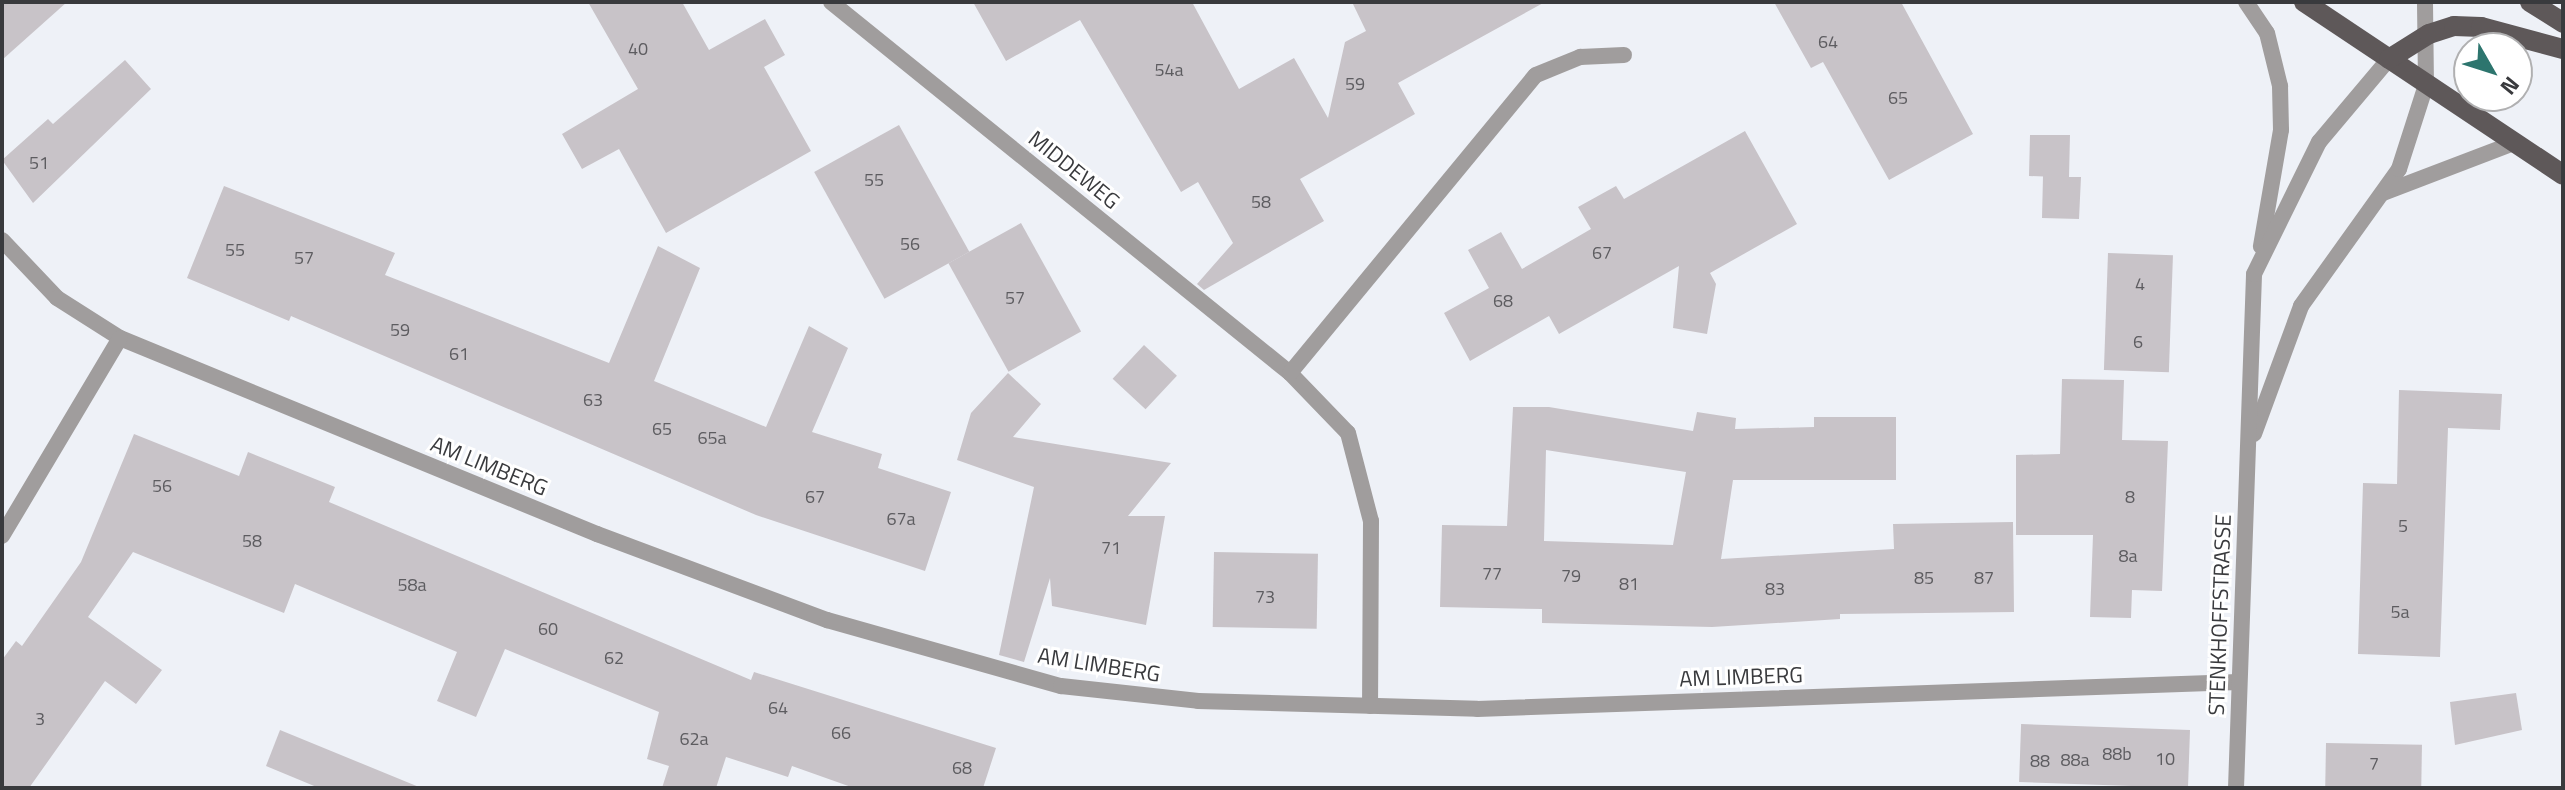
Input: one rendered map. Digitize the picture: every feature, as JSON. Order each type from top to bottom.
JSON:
[{"type":"main road","points":[[2304,2],[2511,144],[2563,175]]},
{"type":"main road","points":[[2530,2],[2563,23]]},
{"type":"main road","points":[[2389,59],[2429,34],[2454,26],[2481,27],[2563,49]]},
{"type":"street","name":"MIDDEWEG","points":[[831,2],[1290,373],[1348,433],[1371,521],[1370,706]]},
{"type":"street","points":[[2246,2],[2267,33],[2277,66],[2281,116],[2271,198],[2254,274]]},
{"type":"street","name":"STENKHOFFSTRASSE","points":[[2251,443],[2301,306],[2399,169],[2426,85],[2429,34],[2425,2]]},
{"type":"street","points":[[1290,373],[1536,75],[1580,57],[1624,55]]},
{"type":"street","name":"STENKHOFFSTRASSE","points":[[2236,788],[2251,443],[2247,359],[2254,274],[2319,142],[2389,59]]},
{"type":"street","points":[[2383,193],[2511,144]]},
{"type":"street","name":"AM LIMBERG","points":[[2,240],[57,298],[120,338],[597,534],[827,620],[1061,686],[1198,701],[1477,709],[2239,682]]},
{"type":"street","points":[[2,536],[120,338]]},
{"type":"building","points":[[2,2],[67,2],[2,60]]},
{"type":"building","points":[[588,2],[682,2],[709,50],[765,19],[785,55],[764,67],[811,151],[666,233],[619,149],[582,169],[562,134],[638,89]]},
{"type":"building","points":[[973,2],[1192,2],[1239,89],[1294,58],[1328,118],[1345,42],[1366,31],[1352,2],[1545,2],[1398,83],[1415,114],[1300,179],[1324,221],[1204,290],[1197,284],[1233,243],[1198,182],[1181,192],[1080,20],[1006,61]]},
{"type":"building","points":[[1774,2],[1901,2],[1973,134],[1889,180],[1823,62],[1811,68]]},
{"type":"building","points":[[125,60],[151,89],[33,203],[2,160],[48,119],[53,124]]},
{"type":"building","points":[[899,125],[969,252],[884,299],[814,172]]},
{"type":"building","points":[[1745,131],[1797,224],[1710,273],[1716,284],[1707,334],[1673,328],[1679,266],[1559,334],[1549,316],[1470,361],[1444,313],[1489,288],[1468,250],[1501,232],[1522,269],[1591,229],[1578,207],[1616,186],[1624,199]]},
{"type":"building","points":[[2030,135],[2070,135],[2069,177],[2081,177],[2079,219],[2042,218],[2043,177],[2029,176]]},
{"type":"building","points":[[224,186],[395,253],[385,275],[609,363],[658,246],[700,268],[654,381],[766,427],[809,326],[848,348],[812,432],[882,454],[878,468],[951,492],[925,571],[756,515],[291,316],[289,321],[187,278]]},
{"type":"building","points":[[1021,223],[1081,331],[1009,372],[948,263]]},
{"type":"building","points":[[2108,253],[2173,255],[2169,372],[2104,370]]},
{"type":"building","points":[[1144,345],[1177,376],[1146,409],[1113,379]]},
{"type":"building","points":[[1008,373],[1041,404],[1013,437],[1171,463],[1128,516],[1165,516],[1146,625],[1052,606],[1050,578],[1024,662],[999,655],[1034,487],[957,460],[971,413]]},
{"type":"building","points":[[2062,379],[2124,380],[2122,440],[2168,441],[2162,591],[2132,590],[2131,618],[2090,617],[2093,535],[2016,535],[2016,455],[2060,454]]},
{"type":"building","points":[[2399,390],[2502,394],[2500,430],[2448,428],[2440,657],[2358,654],[2363,483],[2397,484]]},
{"type":"building","points":[[1513,407],[1549,407],[1693,431],[1697,412],[1736,418],[1735,429],[1814,427],[1814,417],[1896,417],[1896,480],[1733,480],[1721,559],[1894,549],[1893,524],[2013,522],[2014,612],[1840,614],[1840,619],[1712,627],[1542,623],[1542,609],[1440,607],[1442,525],[1507,526]],"holes":[[[1546,450],[1686,472],[1673,545],[1544,541]]]},
{"type":"building","points":[[134,434],[239,476],[248,452],[335,487],[329,502],[751,680],[754,672],[996,748],[983,788],[854,788],[792,766],[788,777],[726,757],[716,788],[662,788],[669,766],[647,759],[659,712],[505,649],[476,717],[437,701],[457,652],[295,584],[284,613],[133,552],[88,617],[162,670],[136,704],[105,681],[29,788],[2,788],[2,660],[16,641],[22,646],[81,562]]},
{"type":"building","points":[[1214,552],[1318,554],[1317,629],[1213,627]]},
{"type":"building","points":[[2516,693],[2522,730],[2455,745],[2450,702]]},
{"type":"building","points":[[2021,724],[2190,730],[2188,788],[2019,782]]},
{"type":"building","points":[[280,730],[419,788],[319,788],[266,766]]},
{"type":"building","points":[[2326,743],[2422,745],[2421,788],[2325,788]]}]
